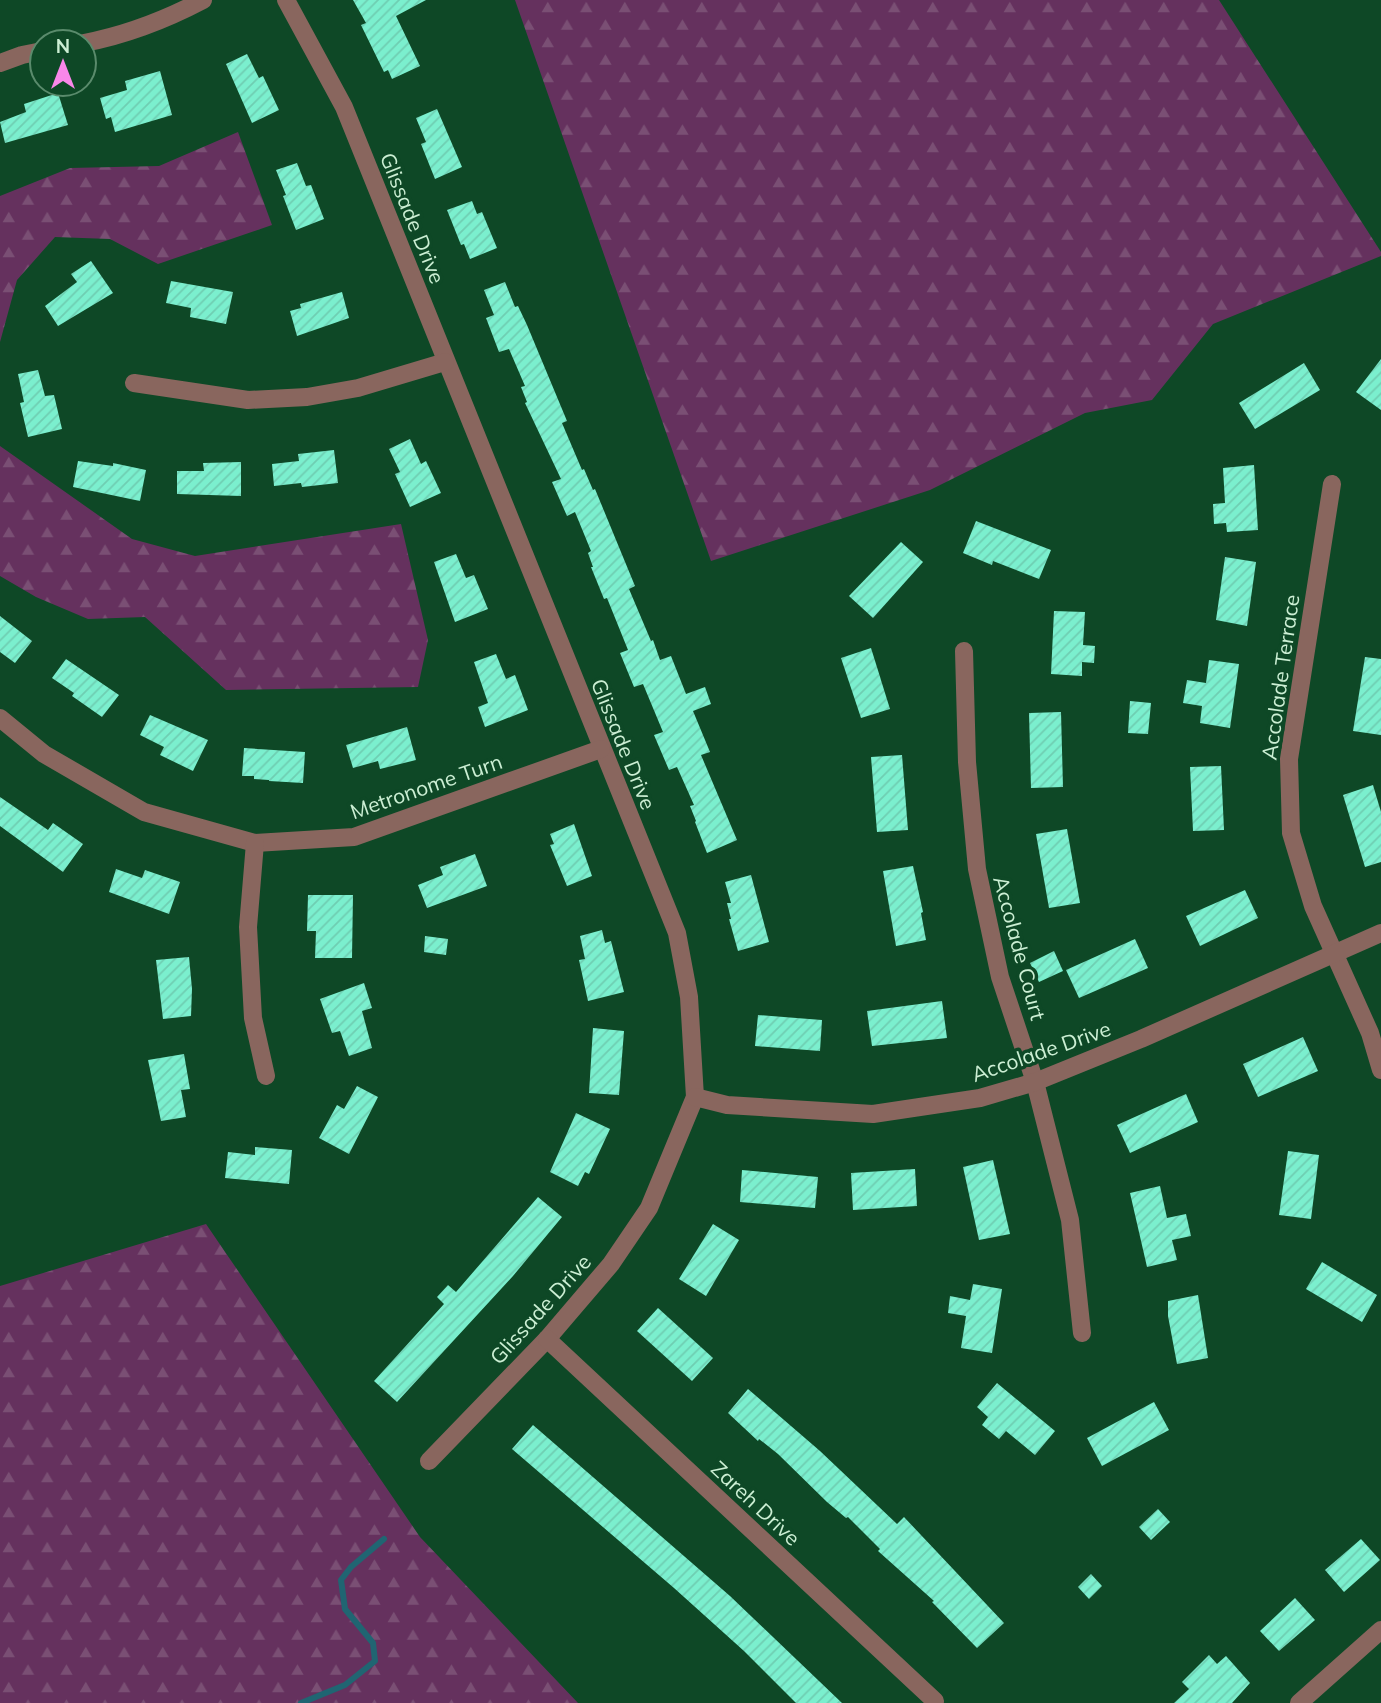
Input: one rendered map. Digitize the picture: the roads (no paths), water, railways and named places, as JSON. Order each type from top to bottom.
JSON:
[{"type":"street","points":[[98,40],[166,19],[203,0]]},
{"type":"street","name":"Glissade Drive","points":[[286,0],[344,107],[677,933],[689,997],[695,1097],[649,1209],[611,1264],[547,1339],[429,1461]]},
{"type":"street","points":[[0,63],[28,54]]},
{"type":"street","points":[[134,383],[248,400],[307,397],[358,388],[445,362]]},
{"type":"street","name":"Accolade Terrace","points":[[1332,484],[1289,758],[1291,833],[1313,906],[1370,1033],[1381,1070]]},
{"type":"street","name":"Accolade Court","points":[[964,651],[967,762],[976,869],[1000,977],[1035,1082],[1070,1220],[1082,1334]]},
{"type":"street","name":"Metronome Turn","points":[[0,718],[44,754],[144,812],[255,844],[354,837],[601,749]]},
{"type":"street","points":[[255,844],[248,927],[253,1018],[266,1076]]},
{"type":"street","name":"Accolade Drive","points":[[695,1097],[727,1105],[873,1114],[980,1098],[1035,1082],[1141,1039],[1381,933]]},
{"type":"street","name":"Zareh Drive","points":[[547,1339],[935,1701]]},
{"type":"street","points":[[1299,1703],[1381,1630]]},
{"type":"waterway","points":[[301,1703],[345,1685],[375,1661],[373,1643],[345,1609],[341,1580],[351,1567],[384,1539]]}]
